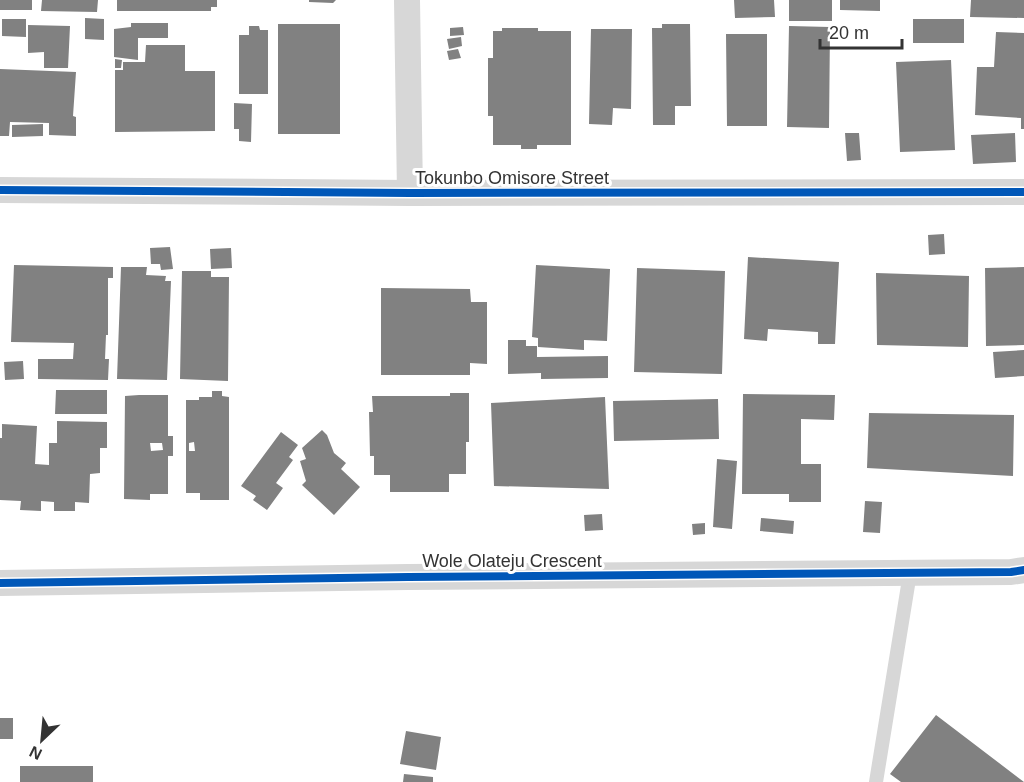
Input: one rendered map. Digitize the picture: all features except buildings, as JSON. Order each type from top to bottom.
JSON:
[{"type":"street","points":[[407,0],[410,193]]},
{"type":"street","name":"Tokunbo Omisore Street","points":[[0,190],[410,193],[1024,192]]},
{"type":"street","name":"Wole Olateju Crescent","points":[[0,583],[1011,572],[1024,570]]},
{"type":"lane","points":[[876,782],[910,573]]},
{"type":"cycle path","points":[[0,190],[410,193],[1024,192]]},
{"type":"cycle path","points":[[0,583],[1011,572],[1024,570]]}]
